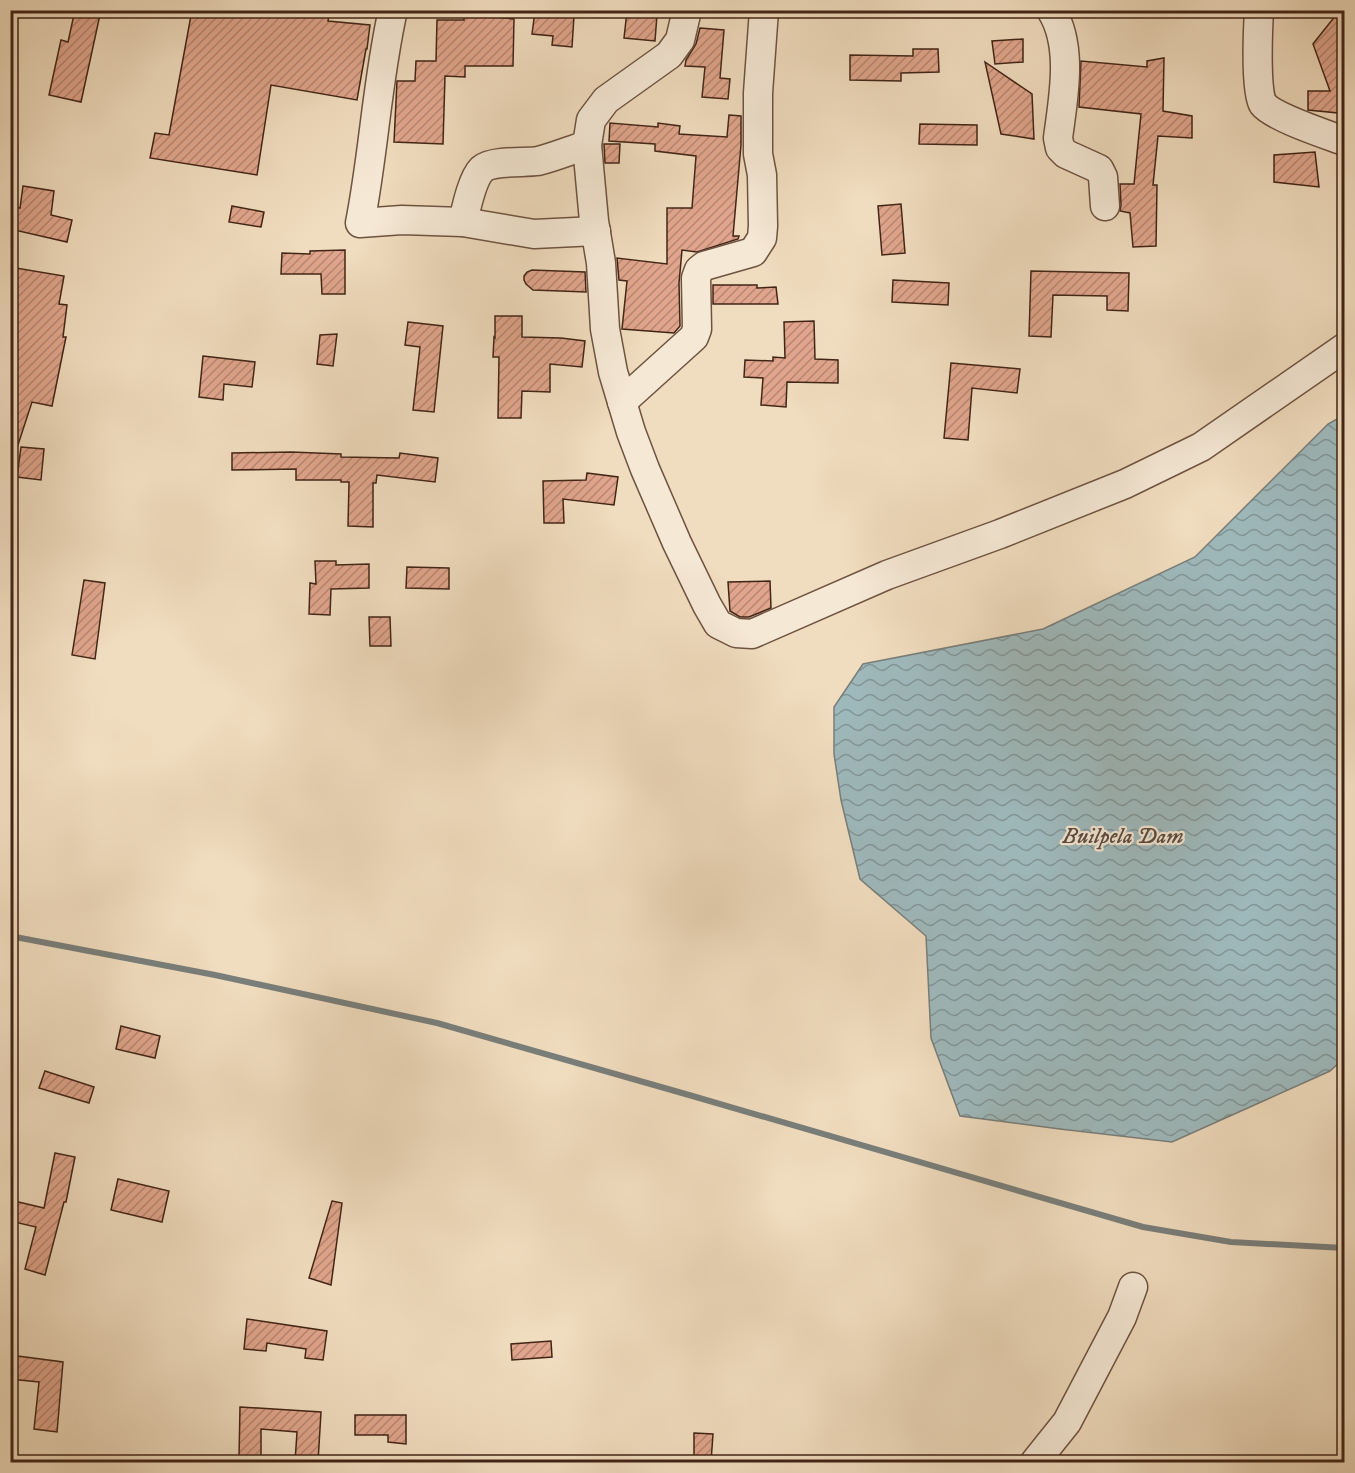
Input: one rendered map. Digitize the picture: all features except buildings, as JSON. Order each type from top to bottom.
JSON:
[{"type":"street","points":[[393,10],[385,45],[367,188],[360,223],[402,220],[463,222],[534,234],[596,231]]},
{"type":"street","points":[[687,10],[680,40],[669,55],[606,100],[591,120],[587,145],[601,263],[605,329],[613,372],[645,469],[677,543],[718,624],[736,633],[752,634],[887,575],[1000,534],[1125,484],[1201,447],[1344,348]]},
{"type":"street","points":[[622,402],[694,338],[697,329],[696,278],[699,270],[704,266],[753,252],[762,238],[758,93],[764,10]]},
{"type":"street","points":[[1051,10],[1056,18],[1064,48],[1065,71],[1058,138],[1060,148],[1066,154],[1099,169],[1103,177],[1105,206]]},
{"type":"street","points":[[1258,10],[1258,66],[1261,102],[1284,117],[1319,133],[1344,141]]},
{"type":"street","points":[[463,222],[467,202],[483,169],[493,165],[538,161],[587,145]]},
{"type":"street","points":[[1035,1462],[1067,1422],[1122,1317],[1133,1287]]},
{"type":"water","name":"Builpela Dam","points":[[1344,415],[1344,1058],[1330,1071],[1172,1142],[960,1116],[931,1038],[926,936],[860,879],[841,800],[834,754],[834,707],[863,664],[1043,629],[1195,557],[1328,424]]},
{"type":"waterway","points":[[10,936],[215,975],[437,1023],[1143,1227],[1231,1242],[1344,1248]]}]
